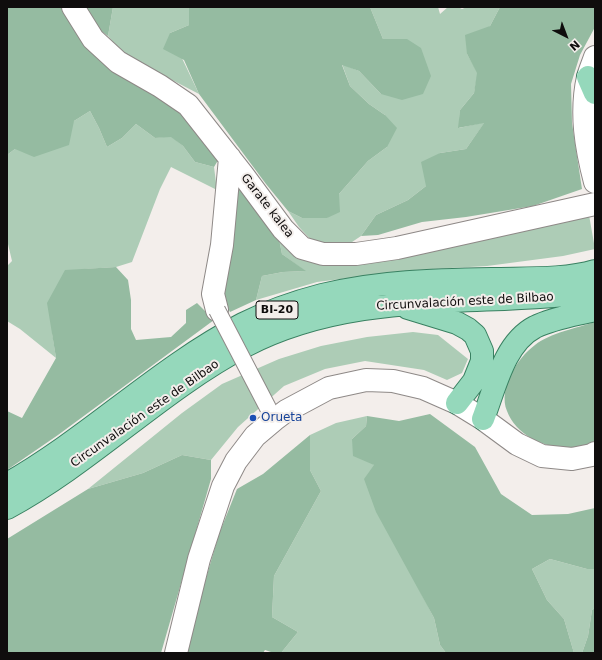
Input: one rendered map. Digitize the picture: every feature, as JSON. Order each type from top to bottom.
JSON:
[{"type":"main road","name":"Circunvalación este de Bilbao","points":[[7,484],[59,451],[147,386],[211,342],[244,324],[281,308],[321,296],[393,282],[541,278],[586,274],[595,271]]},
{"type":"main road","name":"Circunvalación este de Bilbao","points":[[7,508],[56,478],[210,366],[246,345],[279,331],[309,320],[348,311],[393,304],[522,299],[566,296],[595,292]]},
{"type":"main road","points":[[393,304],[457,323],[475,335],[482,351],[482,361],[474,380],[456,402]]},
{"type":"main road","points":[[486,411],[506,358],[520,337],[535,327],[553,320],[595,310]]},
{"type":"street","name":"Garate kalea","points":[[72,7],[93,39],[118,62],[188,104],[283,229],[302,248],[323,254],[356,254],[397,248],[595,204]]},
{"type":"street","points":[[595,57],[592,85],[585,105],[585,133],[588,156],[595,182]]},
{"type":"street","points":[[230,158],[222,245],[213,294],[217,310],[268,408]]},
{"type":"street","points":[[176,653],[199,559],[222,486],[236,461],[255,436],[286,411],[329,388],[366,380],[393,381],[423,388],[456,402],[486,411],[517,444],[542,456],[572,459],[595,453]]},
{"type":"green space","points":[[7,7],[63,7],[178,105],[220,157],[214,167],[195,162],[183,146],[171,137],[155,138],[136,124],[122,138],[107,147],[90,111],[74,121],[69,145],[34,157],[15,149],[7,155]]},
{"type":"green space","points":[[80,7],[113,7],[108,36],[93,25]]},
{"type":"green space","points":[[113,7],[189,7],[189,25],[170,33],[199,94],[124,55],[108,36]]},
{"type":"green space","points":[[189,7],[370,7],[383,39],[407,39],[421,48],[431,76],[423,94],[402,100],[381,94],[359,71],[342,65],[350,86],[369,104],[385,115],[397,128],[387,147],[368,161],[339,194],[340,212],[327,218],[302,218],[288,211],[199,94],[184,60],[163,49],[170,33],[189,25]]},
{"type":"green space","points":[[370,7],[438,7],[440,14],[448,7],[458,7],[462,9],[467,7],[500,7],[490,26],[467,54],[478,73],[474,93],[460,110],[459,128],[485,122],[466,149],[440,153],[426,186],[408,200],[376,215],[361,236],[352,242],[329,245],[312,241],[299,227],[288,211],[302,218],[327,218],[339,194],[368,161],[387,147],[385,115],[369,104],[350,86],[342,64],[359,71],[381,94],[407,39],[383,39]]},
{"type":"green space","points":[[500,7],[595,7],[595,27],[580,55],[571,84],[572,123],[582,189],[533,206],[466,217],[422,222],[378,235],[361,236],[376,215],[408,200],[426,186],[421,162],[440,153],[466,149],[484,123],[458,128],[460,110],[474,93],[477,73],[467,54],[465,35],[490,26]]},
{"type":"green space","points":[[90,111],[107,147],[122,138],[136,124],[155,138],[171,136],[183,146],[195,162],[214,167],[217,190],[171,167],[160,189],[132,262],[116,267],[85,269],[52,332],[56,358],[20,329],[7,321],[7,266],[12,261],[7,243],[7,155],[15,149],[74,121]]},
{"type":"green space","points":[[235,173],[278,234],[282,254],[306,271],[283,272],[262,276],[256,300],[230,312],[221,294]]},
{"type":"green space","points":[[589,215],[595,249],[563,256],[487,266],[414,270],[317,282],[256,300],[262,276],[283,272],[305,271],[282,254],[278,234],[297,253]]},
{"type":"green space","points":[[116,267],[128,280],[131,300],[131,329],[136,340],[171,337],[186,323],[186,310],[197,303],[214,320],[58,435],[7,470],[7,411],[22,418],[56,358],[47,303],[65,270]]},
{"type":"green space","points":[[595,322],[595,441],[583,446],[571,448],[545,444],[532,439],[513,422],[507,411],[505,393],[511,375],[528,351],[541,341],[556,334]]},
{"type":"green space","points":[[413,332],[438,335],[468,359],[462,373],[447,380],[424,370],[365,361],[325,369],[284,386],[238,427],[211,460],[182,455],[143,473],[88,489],[182,413],[222,384],[279,359],[321,346],[367,337]]},
{"type":"green space","points":[[430,414],[475,447],[501,494],[532,515],[568,514],[595,508],[595,569],[587,569],[550,559],[532,569],[547,600],[564,619],[574,653],[446,653],[440,645],[434,618],[376,512],[364,479],[374,465],[353,456],[352,439],[366,426],[367,416],[399,421]]},
{"type":"green space","points":[[367,416],[366,426],[352,439],[374,465],[408,568],[434,618],[440,645],[446,653],[281,653],[298,632],[272,617],[274,576],[321,491],[310,470],[310,435],[336,423]]},
{"type":"green space","points":[[310,435],[310,470],[321,491],[274,576],[272,617],[298,632],[281,653],[274,653],[265,650],[263,653],[184,653],[219,534],[237,489],[263,474]]},
{"type":"green space","points":[[182,455],[211,460],[211,479],[161,653],[7,653],[7,539],[88,489],[143,473]]},
{"type":"green space","points":[[550,559],[587,569],[595,569],[595,608],[592,610],[588,636],[582,653],[574,653],[564,619],[547,600],[532,569]]},
{"type":"green space","points":[[595,608],[595,653],[582,653],[588,636],[592,610]]},
{"type":"place","name":"Orueta","points":[[253,418]]}]
